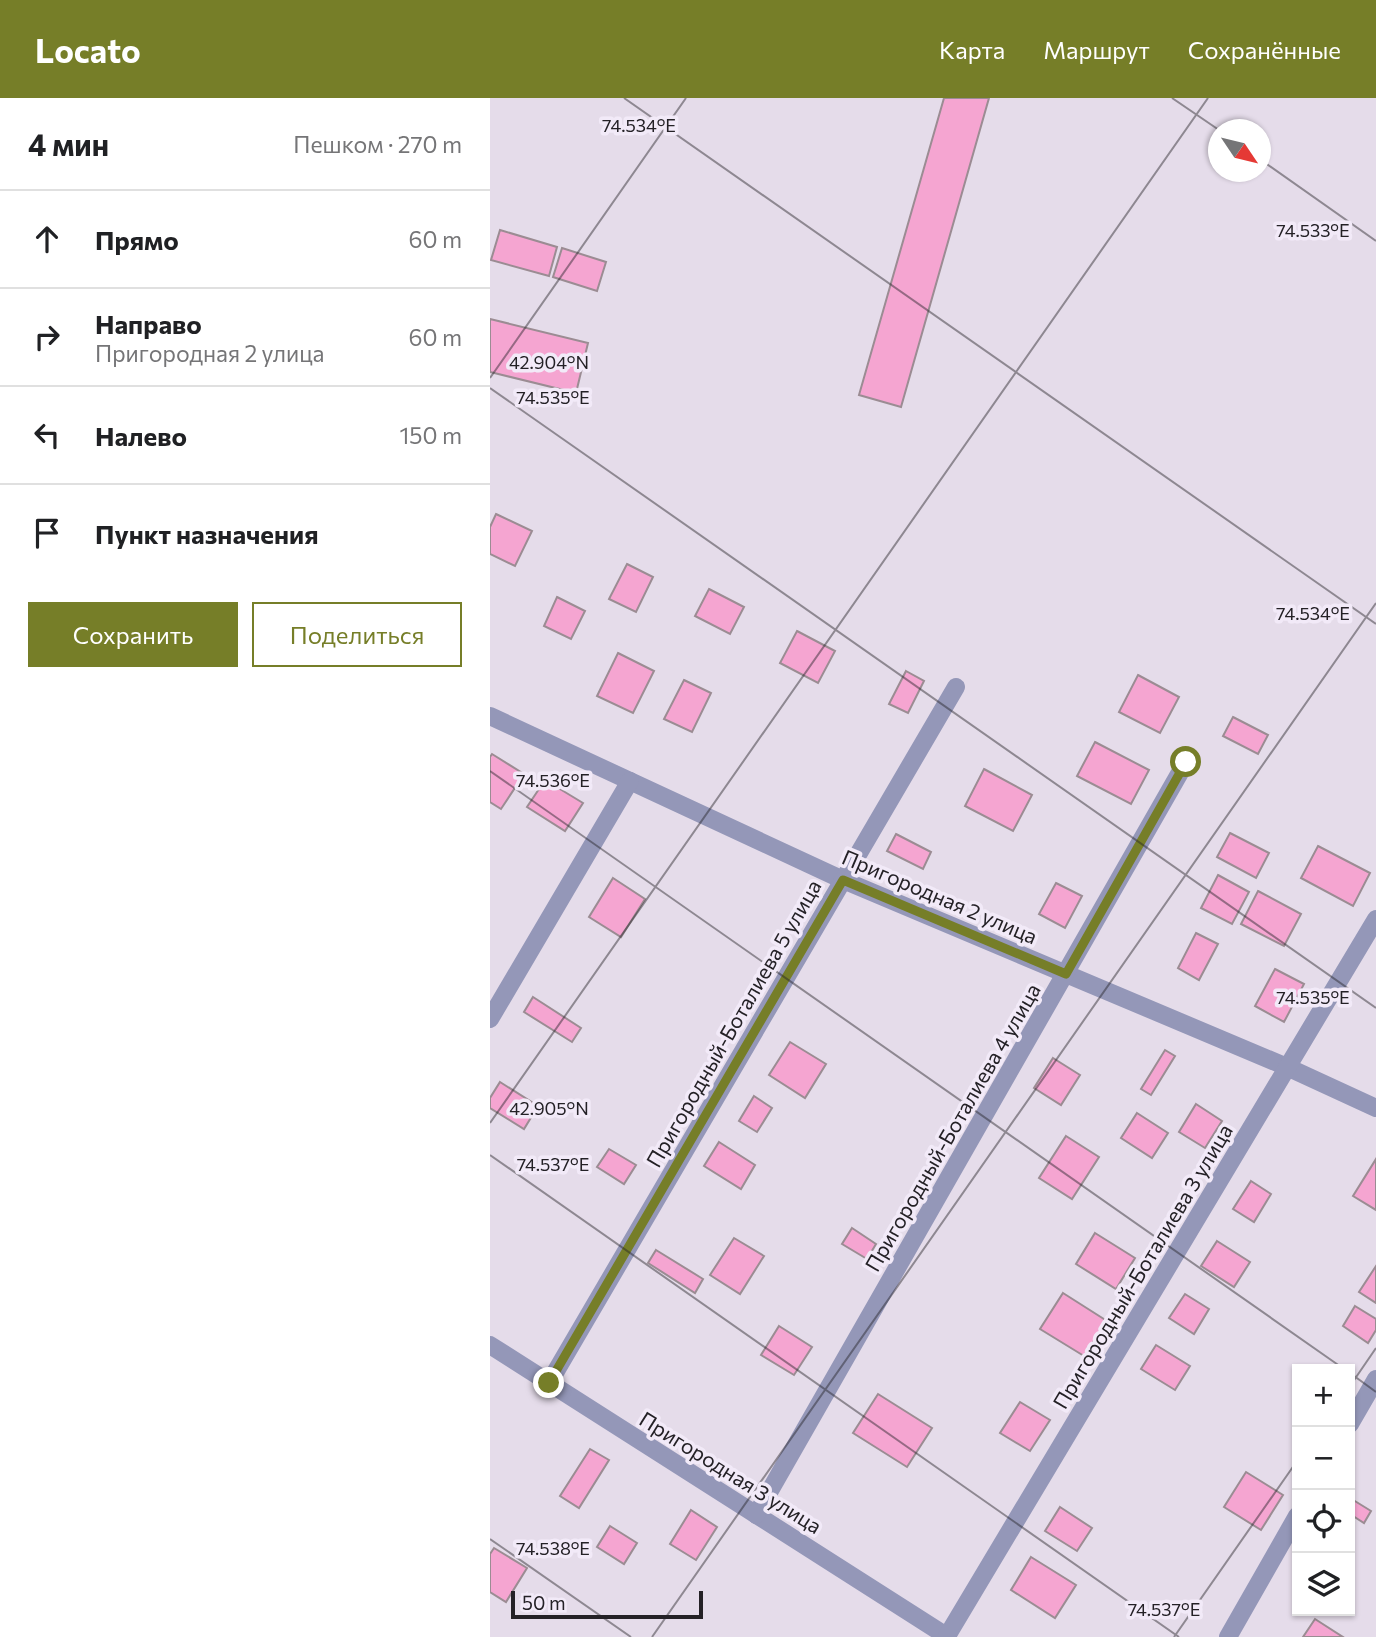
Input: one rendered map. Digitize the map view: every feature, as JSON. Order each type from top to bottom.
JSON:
[{"type":"street","name":"Пригородный-Боталиева 5 улица","points":[[549,1383],[956,687]]},
{"type":"street","name":"Пригородная 2 улица","points":[[490,716],[843,880],[1287,1067],[1376,1108]]},
{"type":"street","name":"Пригородный-Боталиева 4 улица","points":[[756,1514],[1186,762]]},
{"type":"street","points":[[490,1019],[630,781]]},
{"type":"street","name":"Пригородный-Боталиева 3 улица","points":[[948,1637],[1376,919]]},
{"type":"street","name":"Пригородная 3 улица","points":[[490,1345],[948,1637]]},
{"type":"street","points":[[1355,1415],[1376,1378]]},
{"type":"street","points":[[1228,1637],[1292,1525]]},
{"type":"building","points":[[944,98],[989,98],[901,407],[859,395]]},
{"type":"building","points":[[500,230],[557,247],[549,276],[491,260]]},
{"type":"building","points":[[562,248],[606,262],[597,291],[553,277]]},
{"type":"building","points":[[490,319],[588,343],[576,393],[490,372]]},
{"type":"building","points":[[496,514],[532,531],[515,566],[490,554],[490,527]]},
{"type":"building","points":[[627,564],[653,577],[636,612],[609,599]]},
{"type":"building","points":[[709,589],[744,607],[730,634],[695,616]]},
{"type":"building","points":[[557,597],[585,611],[571,639],[544,626]]},
{"type":"building","points":[[797,631],[835,651],[818,683],[780,663]]},
{"type":"building","points":[[618,653],[654,671],[633,713],[597,696]]},
{"type":"building","points":[[906,671],[924,681],[908,713],[889,704]]},
{"type":"building","points":[[1138,675],[1179,697],[1160,733],[1119,712]]},
{"type":"building","points":[[684,680],[711,693],[692,732],[664,719]]},
{"type":"building","points":[[1233,717],[1268,735],[1258,754],[1223,736]]},
{"type":"building","points":[[1095,742],[1149,770],[1131,804],[1077,776]]},
{"type":"building","points":[[492,754],[524,774],[501,809],[490,802]]},
{"type":"building","points":[[984,769],[1032,795],[1013,831],[965,806]]},
{"type":"building","points":[[545,780],[583,803],[565,831],[527,807]]},
{"type":"building","points":[[1230,833],[1269,853],[1256,878],[1217,857]]},
{"type":"building","points":[[896,834],[931,852],[923,869],[887,851]]},
{"type":"building","points":[[1318,846],[1370,873],[1353,906],[1301,878]]},
{"type":"building","points":[[1218,875],[1249,892],[1232,924],[1201,908]]},
{"type":"building","points":[[613,878],[645,899],[621,937],[589,917]]},
{"type":"building","points":[[1056,883],[1082,896],[1065,928],[1039,914]]},
{"type":"building","points":[[1258,891],[1301,914],[1284,946],[1241,924]]},
{"type":"building","points":[[1196,933],[1218,944],[1199,980],[1178,968]]},
{"type":"building","points":[[1275,969],[1304,984],[1284,1022],[1255,1006]]},
{"type":"building","points":[[533,997],[581,1028],[572,1042],[524,1012]]},
{"type":"building","points":[[790,1042],[826,1064],[805,1098],[769,1075]]},
{"type":"building","points":[[1165,1050],[1175,1056],[1151,1095],[1141,1089]]},
{"type":"building","points":[[1053,1058],[1080,1075],[1061,1105],[1034,1088]]},
{"type":"building","points":[[500,1082],[538,1106],[524,1129],[490,1108],[490,1098]]},
{"type":"building","points":[[754,1096],[772,1108],[757,1132],[739,1121]]},
{"type":"building","points":[[1196,1104],[1222,1121],[1205,1148],[1179,1132]]},
{"type":"building","points":[[1137,1113],[1168,1133],[1152,1158],[1121,1138]]},
{"type":"building","points":[[1066,1136],[1099,1157],[1072,1199],[1039,1178]]},
{"type":"building","points":[[719,1142],[755,1165],[741,1189],[704,1166]]},
{"type":"building","points":[[609,1149],[636,1165],[624,1184],[597,1167]]},
{"type":"building","points":[[1376,1159],[1376,1210],[1353,1196]]},
{"type":"building","points":[[1251,1181],[1271,1194],[1254,1222],[1233,1209]]},
{"type":"building","points":[[852,1228],[876,1244],[867,1259],[842,1244]]},
{"type":"building","points":[[1095,1233],[1135,1258],[1116,1289],[1076,1264]]},
{"type":"building","points":[[734,1238],[764,1256],[740,1294],[710,1275]]},
{"type":"building","points":[[1217,1241],[1250,1262],[1234,1287],[1201,1266]]},
{"type":"building","points":[[656,1250],[703,1279],[695,1293],[648,1263]]},
{"type":"building","points":[[1376,1266],[1376,1303],[1359,1292]]},
{"type":"building","points":[[1063,1293],[1107,1321],[1084,1356],[1040,1329]]},
{"type":"building","points":[[1185,1294],[1209,1309],[1194,1334],[1169,1318]]},
{"type":"building","points":[[1355,1306],[1376,1319],[1376,1330],[1368,1343],[1343,1326]]},
{"type":"building","points":[[779,1326],[812,1347],[794,1375],[761,1355]]},
{"type":"building","points":[[1156,1345],[1190,1366],[1175,1390],[1141,1369]]},
{"type":"building","points":[[878,1394],[932,1428],[907,1467],[853,1433]]},
{"type":"building","points":[[1020,1402],[1050,1420],[1030,1451],[1000,1433]]},
{"type":"building","points":[[590,1449],[609,1460],[579,1508],[560,1496]]},
{"type":"building","points":[[1246,1472],[1283,1495],[1261,1530],[1224,1507]]},
{"type":"building","points":[[1355,1501],[1371,1511],[1364,1523],[1355,1517]]},
{"type":"building","points":[[1060,1507],[1092,1528],[1077,1551],[1045,1531]]},
{"type":"building","points":[[691,1510],[717,1527],[696,1560],[670,1544]]},
{"type":"building","points":[[610,1526],[637,1543],[624,1564],[597,1547]]},
{"type":"building","points":[[494,1548],[527,1568],[506,1602],[490,1592],[490,1554]]},
{"type":"building","points":[[1031,1557],[1076,1585],[1055,1618],[1011,1590]]},
{"type":"building","points":[[1315,1619],[1343,1637],[1303,1637]]},
{"type":"route","points":[[549,1383],[843,880],[1066,974],[1186,762]]}]
